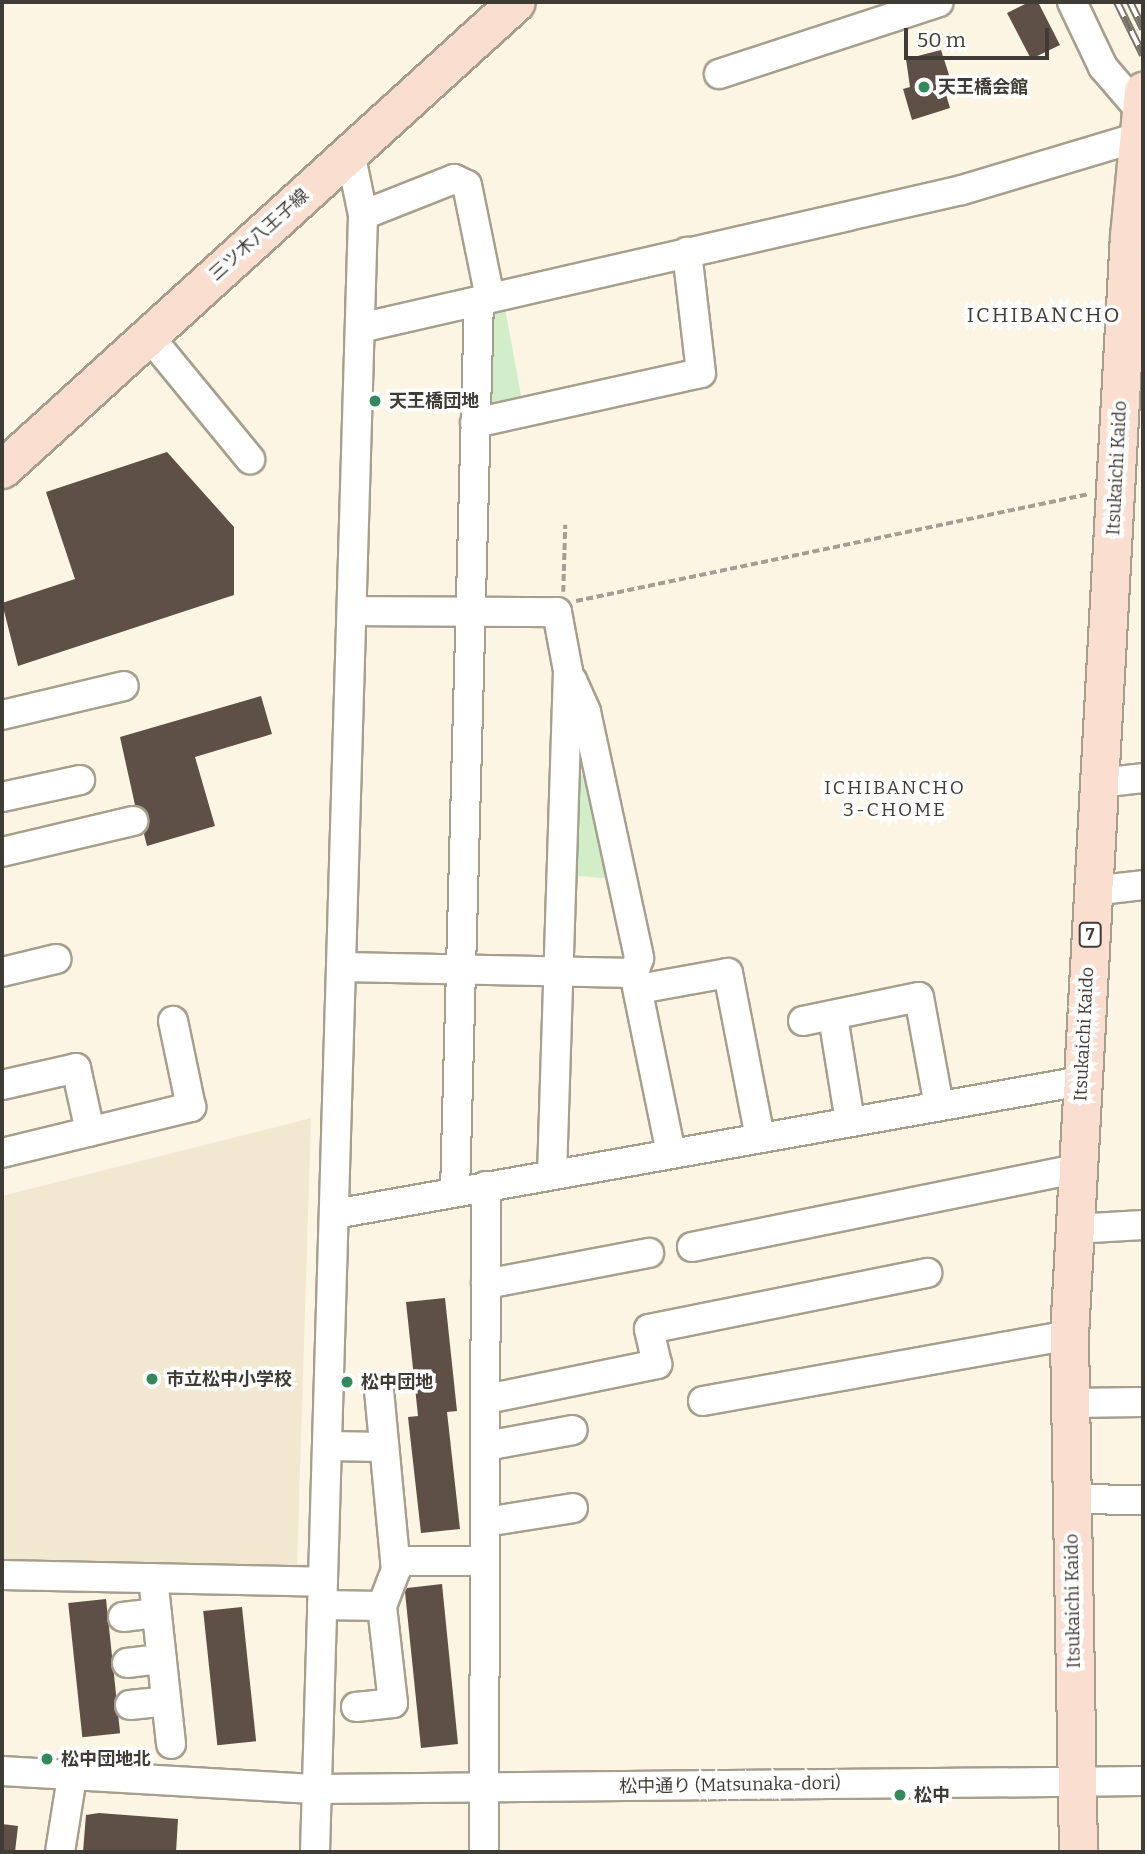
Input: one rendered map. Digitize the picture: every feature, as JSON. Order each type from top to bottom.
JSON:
[{"type":"main road","name":"三ツ木八王子線","points":[[2,468],[516,2]]},
{"type":"main road","name":"Itsukaichi Kaido","points":[[1078,1852],[1069,1335],[1098,783],[1139,113]]},
{"type":"street","points":[[719,74],[939,2]]},
{"type":"street","points":[[360,328],[962,190],[1139,113],[1103,67],[1072,2]]},
{"type":"street","points":[[315,1852],[363,215],[350,152]]},
{"type":"street","points":[[363,215],[454,179],[467,184],[484,300],[475,423],[455,1192]]},
{"type":"street","points":[[475,423],[701,373],[687,252]]},
{"type":"street","points":[[148,335],[250,459]]},
{"type":"street","points":[[353,611],[557,612],[568,671],[552,1174]]},
{"type":"street","points":[[568,671],[586,712],[639,958],[636,981],[671,1153]]},
{"type":"street","points":[[2,715],[124,686]]},
{"type":"street","points":[[1098,783],[1143,778]]},
{"type":"street","points":[[2,797],[80,780]]},
{"type":"street","points":[[2,852],[133,821]]},
{"type":"street","points":[[1092,891],[1143,885]]},
{"type":"street","points":[[2,972],[56,959]]},
{"type":"street","points":[[343,967],[559,970],[636,981],[728,973],[760,1138]]},
{"type":"street","points":[[803,1021],[919,997],[939,1107]]},
{"type":"street","points":[[2,1153],[191,1107],[173,1021]]},
{"type":"street","points":[[835,1029],[850,1122]]},
{"type":"street","points":[[2,1086],[76,1068],[90,1132]]},
{"type":"street","points":[[335,1214],[1082,1081]]},
{"type":"street","points":[[692,1247],[1077,1169]]},
{"type":"street","points":[[484,1852],[486,1186]]},
{"type":"street","points":[[1074,1229],[1143,1225]]},
{"type":"street","points":[[486,1284],[649,1253]]},
{"type":"street","points":[[487,1399],[657,1363],[649,1329],[927,1273]]},
{"type":"street","points":[[703,1401],[1069,1335]]},
{"type":"street","points":[[356,1707],[393,1703],[382,1606],[395,1561],[379,1389]]},
{"type":"street","points":[[1069,1403],[1143,1402]]},
{"type":"street","points":[[486,1446],[573,1430]]},
{"type":"street","points":[[328,1446],[383,1447]]},
{"type":"street","points":[[1072,1499],[1143,1500]]},
{"type":"street","points":[[486,1522],[573,1508]]},
{"type":"street","points":[[395,1561],[485,1561]]},
{"type":"street","points":[[2,1575],[153,1578],[323,1594],[382,1606]]},
{"type":"street","points":[[153,1578],[171,1744]]},
{"type":"street","points":[[123,1617],[157,1613]]},
{"type":"street","points":[[127,1663],[162,1659]]},
{"type":"street","points":[[130,1705],[166,1701]]},
{"type":"street","name":"松中通り (Matsunaka-dori)","points":[[2,1771],[72,1777],[317,1788],[1143,1781]]},
{"type":"street","points":[[60,1852],[72,1777]]},
{"type":"path","points":[[565,524],[562,604],[1116,489]]},
{"type":"shaded area","name":"市立松中小学校","points":[[311,1118],[297,1568],[2,1562],[2,1196]]},
{"type":"green space","points":[[504,303],[523,406],[483,417],[484,311]]},
{"type":"green space","points":[[570,775],[593,775],[614,879],[567,875]]},
{"type":"building","points":[[1029,2],[1038,2],[1060,45],[1031,59],[1007,13]]},
{"type":"building","points":[[941,50],[950,78],[942,81],[950,108],[912,120],[903,89],[910,87],[906,59]]},
{"type":"building","points":[[167,452],[234,527],[234,595],[18,666],[2,603],[75,579],[46,492]]},
{"type":"building","points":[[261,696],[272,734],[195,757],[215,826],[147,846],[144,834],[149,817],[135,805],[120,737]]},
{"type":"building","points":[[445,1298],[457,1411],[447,1412],[460,1529],[421,1533],[408,1417],[418,1416],[406,1302]]},
{"type":"building","points":[[442,1584],[458,1744],[421,1748],[405,1592],[407,1588]]},
{"type":"building","points":[[106,1599],[120,1733],[82,1737],[68,1603]]},
{"type":"building","points":[[242,1607],[256,1741],[217,1745],[203,1611]]},
{"type":"building","points":[[99,1813],[178,1819],[176,1852],[83,1852],[86,1815]]},
{"type":"building","points":[[2,1824],[18,1826],[15,1852],[2,1852]]},
{"type":"railway","points":[[1117,2],[1143,55]]},
{"type":"railway","points":[[1130,2],[1143,29]]},
{"type":"place","name":"天王橋会館","points":[[924,87]]},
{"type":"place","name":"天王橋団地","points":[[375,401]]},
{"type":"place","name":"市立松中小学校","points":[[152,1379]]},
{"type":"place","name":"松中団地","points":[[347,1382]]},
{"type":"place","name":"松中団地北","points":[[47,1759]]},
{"type":"place","name":"松中","points":[[900,1795]]},
{"type":"district","name":"ICHIBANCHO","points":[[1044,315]]},
{"type":"district","name":"ICHIBANCHO 3-CHOME","points":[[895,799]]}]
